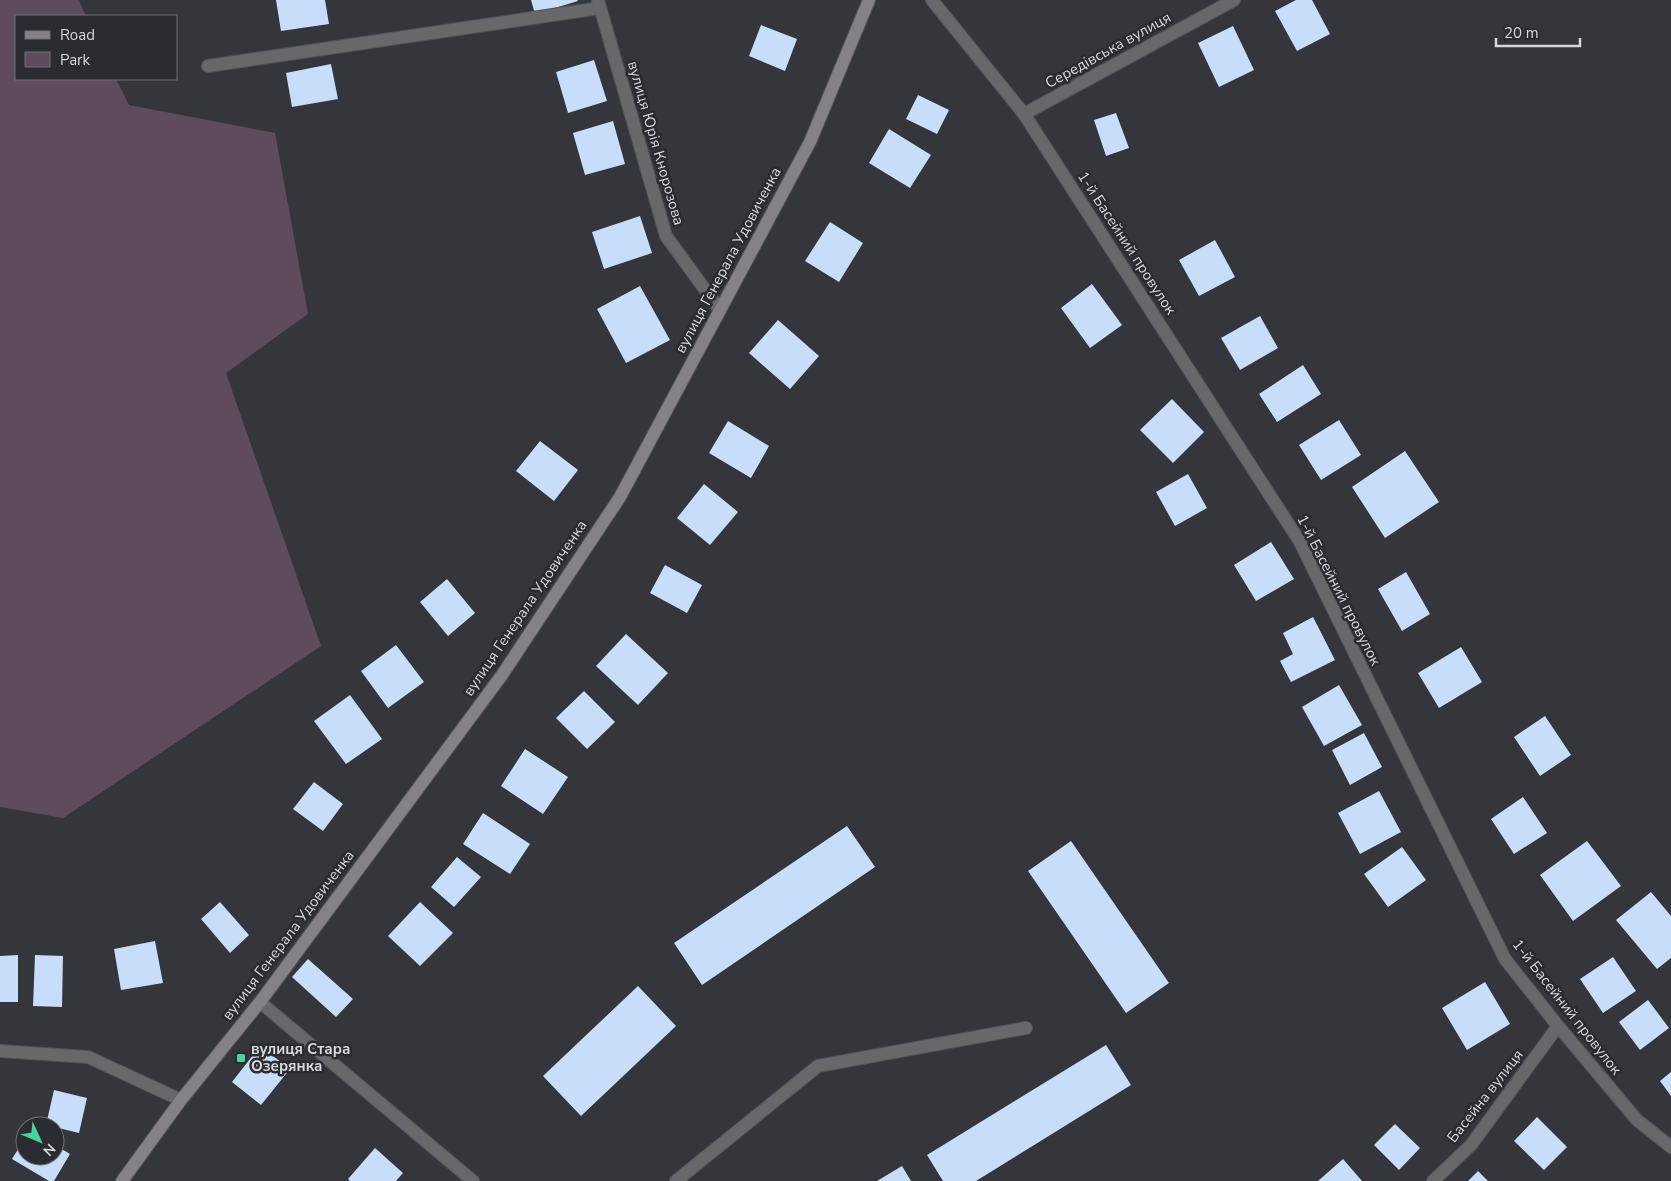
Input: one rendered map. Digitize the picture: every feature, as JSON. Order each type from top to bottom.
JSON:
[{"type":"main road","name":"вулиця Генерала Удовиченка","points":[[122,1181],[181,1100],[260,1002],[508,667],[620,497],[810,142],[869,0]]},
{"type":"street","name":"1-й Басейний провулок","points":[[932,0],[1024,114],[1300,542],[1505,959],[1637,1120],[1671,1147]]},
{"type":"street","name":"Середівська вулиця","points":[[1024,114],[1234,0]]},
{"type":"street","name":"вулиця Юрія Кнорозова","points":[[599,4],[666,236],[720,310]]},
{"type":"street","points":[[208,66],[599,4]]},
{"type":"street","points":[[260,1002],[473,1181]]},
{"type":"street","name":"Басейна вулиця","points":[[1433,1181],[1471,1145],[1558,1026]]},
{"type":"street","points":[[676,1181],[818,1066],[1026,1028]]},
{"type":"street","points":[[0,1051],[88,1057],[181,1100]]},
{"type":"green space","points":[[0,0],[79,0],[86,15],[15,15],[15,80],[116,80],[129,105],[275,133],[308,314],[226,373],[321,646],[63,818],[0,807]]},
{"type":"building","points":[[276,0],[325,0],[329,24],[281,31]]},
{"type":"building","points":[[531,0],[577,0],[578,1],[535,14]]},
{"type":"building","points":[[1296,0],[1312,0],[1330,34],[1297,51],[1275,11]]},
{"type":"building","points":[[761,25],[797,39],[785,71],[749,56]]},
{"type":"building","points":[[1233,26],[1254,70],[1219,87],[1198,43]]},
{"type":"building","points":[[594,60],[607,101],[568,113],[556,72]]},
{"type":"building","points":[[331,64],[338,99],[292,107],[286,73]]},
{"type":"building","points":[[918,95],[949,110],[937,134],[906,119]]},
{"type":"building","points":[[1116,113],[1129,148],[1106,156],[1094,120]]},
{"type":"building","points":[[613,121],[625,164],[585,175],[573,133]]},
{"type":"building","points":[[889,129],[931,155],[910,188],[869,163]]},
{"type":"building","points":[[640,216],[652,253],[604,269],[592,232]]},
{"type":"building","points":[[830,222],[863,243],[839,282],[805,261]]},
{"type":"building","points":[[1215,240],[1235,277],[1199,296],[1179,260]]},
{"type":"building","points":[[1092,284],[1122,325],[1090,348],[1061,308]]},
{"type":"building","points":[[640,286],[670,340],[626,363],[597,309]]},
{"type":"building","points":[[1260,316],[1278,348],[1240,370],[1221,338]]},
{"type":"building","points":[[778,320],[819,356],[790,389],[749,353]]},
{"type":"building","points":[[1303,365],[1321,394],[1277,422],[1259,394]]},
{"type":"building","points":[[1172,399],[1204,432],[1173,463],[1140,430]]},
{"type":"building","points":[[1339,420],[1361,455],[1321,480],[1299,445]]},
{"type":"building","points":[[728,421],[769,446],[751,478],[709,453]]},
{"type":"building","points":[[540,441],[578,470],[554,501],[516,471]]},
{"type":"building","points":[[1405,451],[1439,502],[1385,538],[1352,487]]},
{"type":"building","points":[[1188,474],[1207,508],[1175,526],[1156,492]]},
{"type":"building","points":[[704,484],[738,512],[710,545],[677,518]]},
{"type":"building","points":[[1271,542],[1294,579],[1256,601],[1234,565]]},
{"type":"building","points":[[665,565],[702,585],[687,613],[650,593]]},
{"type":"building","points":[[1406,572],[1430,614],[1402,631],[1378,589]]},
{"type":"building","points":[[447,579],[475,613],[448,636],[420,602]]},
{"type":"building","points":[[1313,617],[1335,660],[1291,682],[1280,661],[1293,654],[1283,633]]},
{"type":"building","points":[[626,634],[668,673],[638,705],[596,666]]},
{"type":"building","points":[[396,645],[424,682],[388,708],[361,671]]},
{"type":"building","points":[[1461,647],[1482,682],[1439,708],[1418,673]]},
{"type":"building","points":[[1339,685],[1362,725],[1324,746],[1302,707]]},
{"type":"building","points":[[584,691],[615,722],[587,749],[556,718]]},
{"type":"building","points":[[350,695],[382,739],[346,764],[314,721]]},
{"type":"building","points":[[1545,716],[1571,755],[1540,776],[1514,737]]},
{"type":"building","points":[[1364,733],[1382,767],[1350,785],[1332,750]]},
{"type":"building","points":[[525,749],[568,777],[543,814],[501,786]]},
{"type":"building","points":[[314,782],[343,804],[323,831],[293,809]]},
{"type":"building","points":[[1379,791],[1401,832],[1360,854],[1338,813]]},
{"type":"building","points":[[1523,797],[1547,833],[1514,854],[1491,819]]},
{"type":"building","points":[[483,813],[530,844],[510,874],[463,844]]},
{"type":"building","points":[[847,826],[875,867],[702,985],[674,943]]},
{"type":"building","points":[[1071,841],[1169,983],[1126,1013],[1028,871]]},
{"type":"building","points":[[1587,841],[1621,886],[1573,921],[1540,875]]},
{"type":"building","points":[[1402,847],[1426,880],[1388,907],[1364,874]]},
{"type":"building","points":[[457,857],[481,877],[454,907],[431,887]]},
{"type":"building","points":[[1651,892],[1671,916],[1671,958],[1657,969],[1616,920]]},
{"type":"building","points":[[220,902],[249,935],[230,953],[201,919]]},
{"type":"building","points":[[420,902],[453,933],[420,966],[388,936]]},
{"type":"building","points":[[155,941],[163,983],[121,990],[114,949]]},
{"type":"building","points":[[18,955],[18,1002],[0,1002],[0,956]]},
{"type":"building","points":[[35,955],[63,956],[62,1007],[33,1006]]},
{"type":"building","points":[[1613,957],[1636,991],[1603,1013],[1580,979]]},
{"type":"building","points":[[308,959],[353,999],[336,1017],[292,977]]},
{"type":"building","points":[[1485,982],[1510,1024],[1467,1050],[1442,1008]]},
{"type":"building","points":[[638,986],[676,1026],[581,1116],[543,1076]]},
{"type":"building","points":[[1648,1000],[1669,1028],[1640,1050],[1619,1022]]},
{"type":"building","points":[[1106,1045],[1131,1085],[976,1181],[943,1181],[927,1155]]},
{"type":"building","points":[[260,1046],[290,1069],[261,1105],[232,1082]]},
{"type":"building","points":[[1671,1072],[1671,1096],[1660,1081]]},
{"type":"building","points":[[54,1090],[87,1098],[79,1133],[65,1130],[65,1116],[48,1116]]},
{"type":"building","points":[[1537,1117],[1567,1147],[1544,1170],[1514,1141]]},
{"type":"building","points":[[1395,1124],[1420,1148],[1399,1170],[1374,1145]]},
{"type":"building","points":[[375,1148],[403,1173],[396,1181],[350,1181],[348,1179]]},
{"type":"building","points":[[65,1151],[70,1154],[65,1162]]},
{"type":"building","points":[[1343,1159],[1362,1181],[1318,1181]]},
{"type":"building","points":[[24,1166],[63,1166],[54,1181],[49,1181]]},
{"type":"building","points":[[902,1166],[911,1181],[877,1181]]},
{"type":"building","points":[[1478,1171],[1488,1181],[1468,1181]]},
{"type":"place","name":"вулиця Стара Озерянка","points":[[241,1058]]}]
